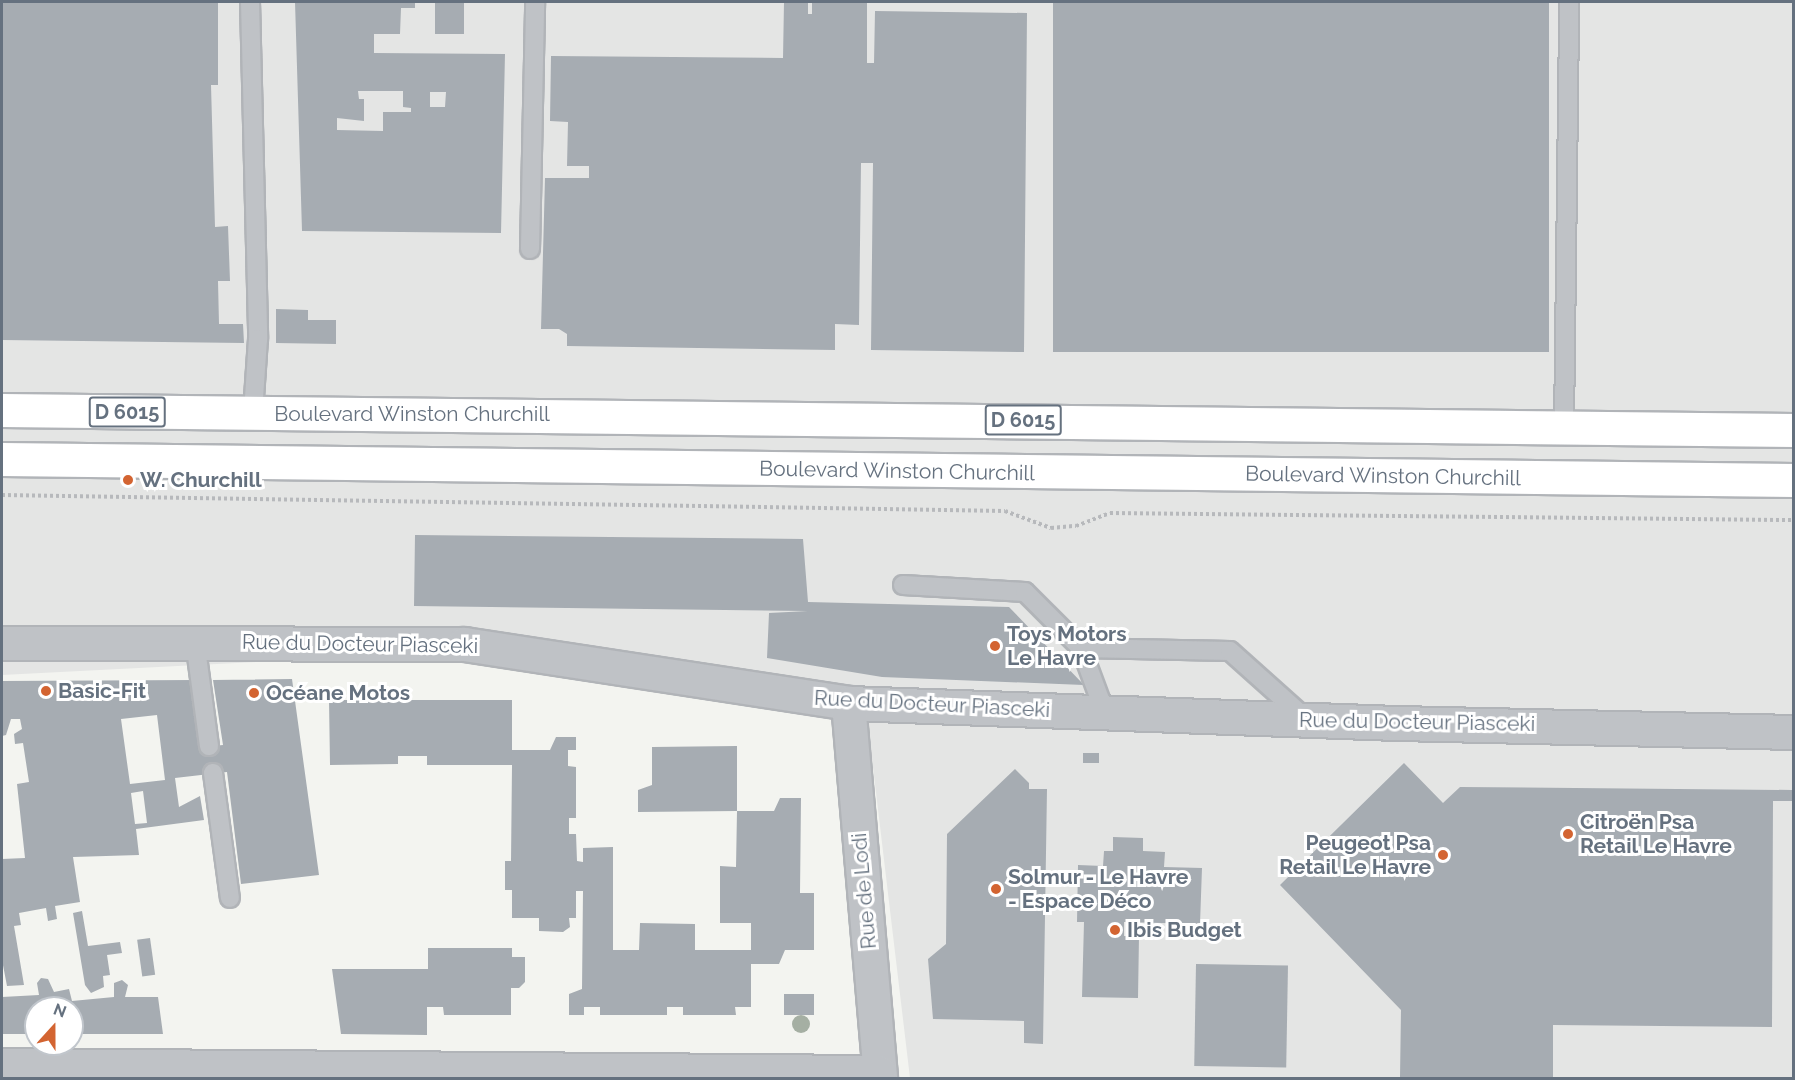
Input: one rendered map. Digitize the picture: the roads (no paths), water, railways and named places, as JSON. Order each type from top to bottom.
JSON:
[{"type":"main road","name":"Boulevard Winston Churchill","points":[[2,410],[1794,430]]},
{"type":"main road","name":"Boulevard Winston Churchill","points":[[2,459],[1794,480]]},
{"type":"street","name":"Rue du Docteur Piasceki","points":[[2,643],[195,641],[464,644],[848,704],[1307,720],[1794,732]]},
{"type":"street","name":"Rue de Lodi","points":[[848,704],[880,1075]]},
{"type":"street","points":[[2,1065],[880,1075]]},
{"type":"lane","points":[[250,2],[258,339],[253,413]]},
{"type":"lane","points":[[530,249],[535,2]]},
{"type":"lane","points":[[1564,428],[1569,2]]},
{"type":"lane","points":[[903,585],[1025,592],[1081,648],[1105,713]]},
{"type":"lane","points":[[195,641],[209,746]]},
{"type":"lane","points":[[1081,648],[1230,651],[1307,720]]},
{"type":"lane","points":[[213,773],[230,898]]},
{"type":"place","name":"W. Churchill","points":[[128,480]]},
{"type":"place","name":"Toys Motors Le Havre","points":[[995,646]]},
{"type":"place","name":"Basic-Fit","points":[[46,691]]},
{"type":"place","name":"Océane Motos","points":[[254,693]]},
{"type":"place","name":"Citroën Psa Retail Le Havre","points":[[1568,834]]},
{"type":"place","name":"Peugeot Psa Retail Le Havre","points":[[1443,855]]},
{"type":"place","name":"Solmur - Le Havre - Espace Déco","points":[[996,889]]},
{"type":"place","name":"Ibis Budget","points":[[1115,930]]}]
